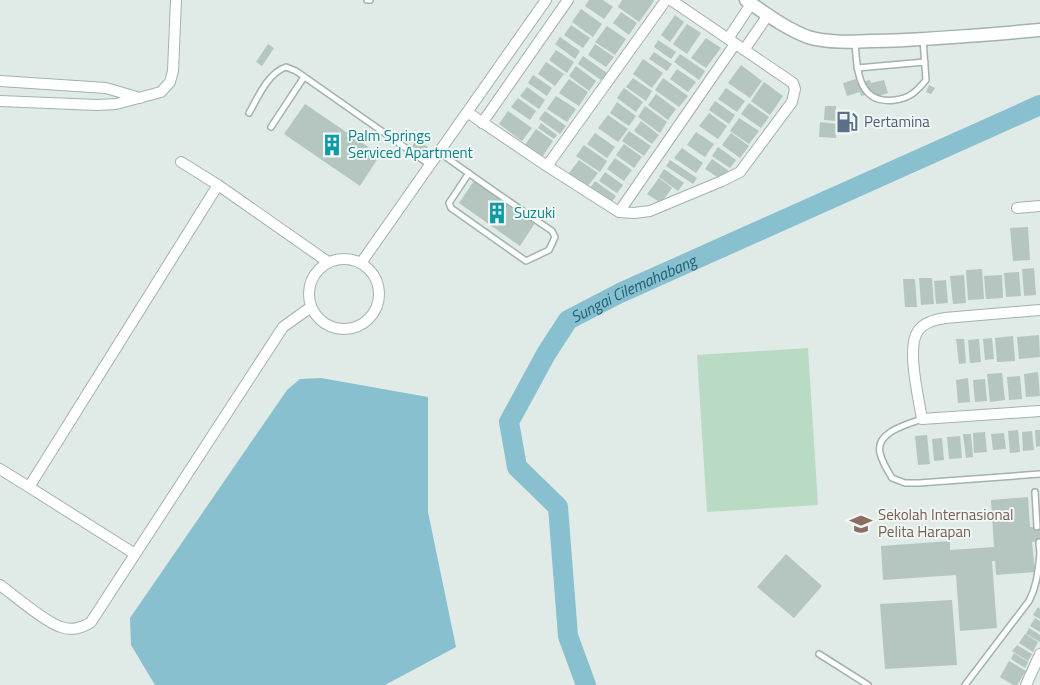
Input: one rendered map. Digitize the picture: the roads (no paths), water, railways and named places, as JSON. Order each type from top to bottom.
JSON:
[{"type":"street","points":[[0,100],[116,104],[164,90],[172,77],[176,0]]},
{"type":"street","points":[[362,263],[546,0]]},
{"type":"street","points":[[482,123],[568,0]]},
{"type":"street","points":[[547,166],[666,0]]},
{"type":"street","points":[[467,112],[619,212],[650,211],[740,172],[792,102],[795,90],[794,83],[671,0]]},
{"type":"street","points":[[736,44],[748,2],[796,32],[827,40],[855,42],[923,39],[1040,30]]},
{"type":"street","points":[[619,212],[736,44],[768,15]]},
{"type":"street","points":[[0,81],[106,88],[141,98]]},
{"type":"street","points":[[181,162],[218,185],[328,262]]},
{"type":"street","points":[[29,487],[218,185]]},
{"type":"street","points":[[1017,208],[1040,206]]},
{"type":"street","points":[[345,258],[362,263],[371,271],[377,281],[380,293],[378,305],[372,316],[363,324],[351,328],[327,325],[311,307],[309,286],[319,268],[328,262],[345,258]]},
{"type":"street","points":[[0,585],[57,626],[79,628],[86,625],[96,615],[283,327],[311,307]]},
{"type":"street","points":[[1040,310],[945,318],[932,321],[923,325],[916,334],[914,348],[914,374],[922,420],[1040,411]]},
{"type":"street","points":[[0,469],[135,554]]},
{"type":"street","points":[[1026,685],[1040,654]]},
{"type":"lane","points":[[855,42],[857,68],[864,87],[873,98],[884,101],[906,99],[915,94],[926,80],[923,39]]},
{"type":"lane","points":[[857,68],[924,62]]},
{"type":"lane","points":[[249,113],[268,81],[280,69],[286,67],[304,77],[430,165]]},
{"type":"lane","points":[[270,127],[304,77]]},
{"type":"lane","points":[[439,152],[552,231],[555,237],[549,250],[526,261],[451,208],[449,202],[469,173]]},
{"type":"lane","points":[[922,420],[900,426],[880,443],[879,452],[892,478],[904,483],[919,483],[1040,474]]},
{"type":"lane","points":[[1035,492],[1037,527]]},
{"type":"lane","points":[[965,685],[1034,592],[1040,554],[1038,542]]},
{"type":"lane","points":[[819,654],[868,685]]},
{"type":"water","points":[[321,378],[428,397],[428,512],[456,647],[385,685],[155,685],[131,645],[130,618],[287,390],[300,379]]},
{"type":"waterway","name":"Sungai Cilemahabang","points":[[586,685],[568,636],[558,507],[517,467],[509,422],[546,354],[568,320],[620,293],[1040,105]]},
{"type":"place","name":"Pertamina","points":[[847,122]]},
{"type":"place","name":"Palm Springs Serviced Apartment","points":[[332,145]]},
{"type":"place","name":"Suzuki","points":[[497,213]]},
{"type":"place","name":"Sekolah Internasional Pelita Harapan","points":[[861,524]]}]
